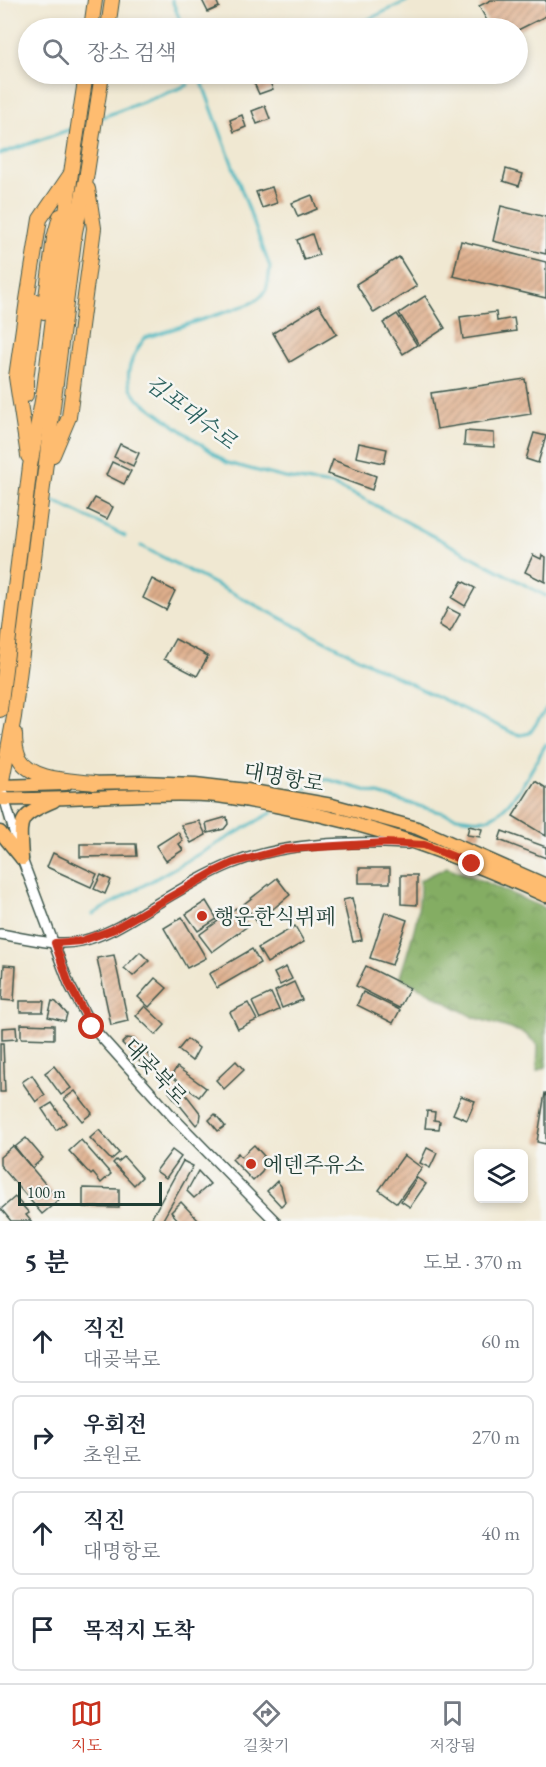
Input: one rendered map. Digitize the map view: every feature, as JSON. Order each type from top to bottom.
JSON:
[{"type":"highway","points":[[110,18],[112,2]]},
{"type":"highway","points":[[92,18],[94,3]]},
{"type":"highway","points":[[0,710],[30,466],[44,390],[71,168],[85,84]]},
{"type":"highway","points":[[1,792],[14,717],[46,471],[69,417],[94,228],[86,179],[101,84]]},
{"type":"highway","points":[[30,466],[16,377],[40,219],[71,168]]},
{"type":"highway","points":[[14,717],[15,744],[19,759],[33,771],[50,777],[94,783]]},
{"type":"highway","points":[[0,769],[1,792]]},
{"type":"main road","name":"대명항로","points":[[1,792],[94,783],[195,784],[247,790],[332,805],[417,828],[546,885]]},
{"type":"main road","name":"대명항로","points":[[1,792],[61,798],[205,795],[323,815],[372,827],[424,845],[546,896]]},
{"type":"main road","points":[[22,859],[23,820],[30,811],[61,798]]},
{"type":"main road","points":[[0,832],[22,859]]},
{"type":"street","name":"대곶북로","points":[[1,792],[22,859],[69,984],[92,1027],[173,1117],[275,1221]]},
{"type":"street","points":[[364,844],[372,836],[372,827]]},
{"type":"street","points":[[0,934],[55,943],[81,941],[112,930],[233,863],[271,852],[294,848],[364,844],[424,845]]},
{"type":"green space","points":[[447,867],[546,909],[546,1067],[537,1071],[538,1045],[524,1033],[473,1017],[400,977],[417,917],[420,880]]},
{"type":"building","points":[[202,0],[216,0],[219,7],[208,12]]},
{"type":"building","points":[[491,0],[546,0],[546,16],[528,25],[528,18],[486,18],[479,6]]},
{"type":"building","points":[[254,84],[271,84],[273,89],[259,94]]},
{"type":"building","points":[[265,106],[270,119],[257,124],[252,111]]},
{"type":"building","points":[[242,115],[246,127],[234,132],[230,120]]},
{"type":"building","points":[[506,169],[523,174],[519,186],[503,181]]},
{"type":"building","points":[[272,187],[277,203],[262,208],[256,192]]},
{"type":"building","points":[[312,195],[317,209],[298,217],[292,203]]},
{"type":"building","points":[[501,206],[546,217],[546,254],[493,241]]},
{"type":"building","points":[[312,234],[319,255],[304,260],[297,240]]},
{"type":"building","points":[[461,241],[546,262],[546,298],[453,276]]},
{"type":"building","points":[[399,257],[417,286],[374,313],[356,284]]},
{"type":"building","points":[[425,296],[445,328],[419,345],[399,313]]},
{"type":"building","points":[[319,305],[337,334],[290,362],[273,333]]},
{"type":"building","points":[[496,312],[497,321],[514,318],[516,331],[463,339],[460,317]]},
{"type":"building","points":[[397,314],[417,345],[403,354],[383,323]]},
{"type":"building","points":[[525,379],[531,414],[437,429],[431,393]]},
{"type":"building","points":[[465,431],[494,433],[494,447],[464,445]]},
{"type":"building","points":[[534,433],[546,436],[538,463],[526,459]]},
{"type":"building","points":[[359,443],[387,449],[384,463],[356,457]]},
{"type":"building","points":[[120,444],[139,453],[133,466],[114,457]]},
{"type":"building","points":[[333,460],[376,476],[372,490],[328,474]]},
{"type":"building","points":[[112,462],[131,471],[124,484],[106,475]]},
{"type":"building","points":[[95,498],[113,507],[107,519],[88,510]]},
{"type":"building","points":[[533,555],[541,559],[542,555],[546,557],[545,582],[525,572]]},
{"type":"building","points":[[152,579],[175,591],[166,610],[143,598]]},
{"type":"building","points":[[462,581],[475,588],[465,606],[452,598]]},
{"type":"building","points":[[448,608],[460,614],[450,632],[439,625]]},
{"type":"building","points":[[175,639],[208,656],[197,676],[164,659]]},
{"type":"building","points":[[535,781],[546,788],[546,836],[513,816]]},
{"type":"building","points":[[227,817],[228,824],[224,829],[208,833],[206,823]]},
{"type":"building","points":[[199,821],[206,835],[191,843],[181,825]]},
{"type":"building","points":[[469,826],[482,829],[480,837],[467,835]]},
{"type":"building","points":[[502,831],[546,847],[546,858],[499,840]]},
{"type":"building","points":[[178,832],[183,841],[179,844],[183,850],[166,861],[156,846]]},
{"type":"building","points":[[80,844],[136,844],[137,856],[80,857]]},
{"type":"building","points":[[53,853],[97,874],[91,887],[47,867]]},
{"type":"building","points":[[359,868],[390,868],[390,883],[359,883]]},
{"type":"building","points":[[101,875],[111,880],[105,894],[94,889]]},
{"type":"building","points":[[401,875],[417,875],[417,905],[401,904]]},
{"type":"building","points":[[277,878],[290,895],[257,922],[244,904]]},
{"type":"building","points":[[352,898],[362,940],[353,942],[343,900]]},
{"type":"building","name":"행운한식뷔페","points":[[206,901],[217,919],[198,931],[186,914]]},
{"type":"building","points":[[236,908],[249,925],[212,952],[199,935]]},
{"type":"building","points":[[385,912],[407,920],[392,965],[370,958]]},
{"type":"building","points":[[182,917],[206,958],[187,968],[164,928]]},
{"type":"building","points":[[295,926],[304,942],[267,963],[258,948]]},
{"type":"building","points":[[252,949],[260,963],[217,988],[209,974]]},
{"type":"building","points":[[140,952],[149,961],[133,976],[124,968]]},
{"type":"building","points":[[114,955],[128,1021],[111,1025],[97,958]]},
{"type":"building","points":[[4,965],[16,966],[14,1001],[2,1000]]},
{"type":"building","points":[[366,966],[410,988],[399,1008],[356,986]]},
{"type":"building","points":[[286,967],[292,979],[280,985],[274,973]]},
{"type":"building","points":[[155,978],[167,988],[149,1007],[138,997]]},
{"type":"building","points":[[294,982],[302,1000],[282,1008],[275,991]]},
{"type":"building","points":[[363,992],[400,1010],[393,1023],[357,1005]]},
{"type":"building","points":[[271,993],[279,1010],[260,1019],[252,1002]]},
{"type":"building","points":[[20,1001],[44,1001],[43,1012],[20,1012]]},
{"type":"building","points":[[52,1001],[56,1002],[67,1014],[65,1021],[48,1017]]},
{"type":"building","points":[[248,1003],[257,1020],[238,1029],[230,1012]]},
{"type":"building","points":[[145,1006],[165,1025],[156,1035],[136,1016]]},
{"type":"building","points":[[21,1024],[54,1025],[54,1039],[21,1038]]},
{"type":"building","points":[[16,1027],[17,1039],[2,1040],[2,1028]]},
{"type":"building","points":[[127,1038],[134,1039],[152,1059],[144,1066],[122,1043]]},
{"type":"building","points":[[187,1039],[199,1048],[192,1061],[178,1050]]},
{"type":"building","points":[[0,1043],[3,1043],[5,1092],[0,1092]]},
{"type":"building","points":[[236,1061],[244,1070],[224,1089],[216,1080]]},
{"type":"building","points":[[54,1066],[71,1088],[61,1095],[45,1073]]},
{"type":"building","points":[[177,1067],[206,1088],[199,1097],[171,1076]]},
{"type":"building","points":[[32,1075],[45,1095],[36,1102],[22,1082]]},
{"type":"building","points":[[174,1088],[184,1092],[201,1114],[200,1121],[196,1125],[169,1092]]},
{"type":"building","points":[[75,1091],[92,1113],[82,1121],[64,1099]]},
{"type":"building","points":[[546,1093],[546,1144],[537,1142]]},
{"type":"building","points":[[461,1096],[475,1101],[467,1120],[453,1114]]},
{"type":"building","points":[[52,1103],[66,1123],[56,1130],[42,1109]]},
{"type":"building","points":[[427,1111],[435,1112],[434,1120],[440,1121],[439,1129],[425,1128]]},
{"type":"building","points":[[215,1114],[225,1126],[218,1131],[209,1120]]},
{"type":"building","points":[[99,1130],[119,1153],[111,1160],[90,1138]]},
{"type":"building","points":[[26,1138],[43,1158],[32,1168],[15,1147]]},
{"type":"building","points":[[81,1140],[111,1174],[101,1183],[69,1151]]},
{"type":"building","name":"에덴주유소","points":[[254,1145],[264,1156],[262,1158],[265,1162],[262,1172],[253,1181],[232,1159],[238,1153],[241,1157]]},
{"type":"building","points":[[13,1146],[59,1200],[42,1214],[0,1165],[0,1157]]},
{"type":"building","points":[[427,1148],[437,1153],[430,1168],[420,1163]]},
{"type":"building","points":[[172,1150],[181,1157],[166,1178],[156,1171]]},
{"type":"building","points":[[404,1155],[422,1168],[397,1203],[379,1190]]},
{"type":"building","points":[[124,1157],[142,1177],[134,1185],[113,1163]]},
{"type":"building","points":[[183,1161],[193,1166],[162,1221],[150,1221]]},
{"type":"building","points":[[198,1171],[210,1184],[194,1198],[187,1191]]},
{"type":"building","points":[[417,1178],[426,1184],[410,1207],[401,1201]]},
{"type":"building","points":[[277,1181],[281,1186],[285,1202],[281,1206],[267,1191]]},
{"type":"building","points":[[83,1188],[119,1189],[119,1208],[83,1207]]},
{"type":"building","points":[[15,1197],[29,1213],[26,1215],[31,1221],[11,1221],[1,1209]]},
{"type":"building","points":[[181,1202],[199,1221],[179,1221],[171,1212]]},
{"type":"waterway","name":"김포대수로","points":[[172,0],[179,18]]},
{"type":"waterway","points":[[371,18],[409,0]]},
{"type":"waterway","name":"김포대수로","points":[[203,84],[270,267],[269,281],[263,294],[247,305],[145,338],[130,365],[128,376],[132,391],[138,399],[227,463],[285,478],[332,485],[360,497],[546,596]]},
{"type":"waterway","points":[[100,118],[188,85]]},
{"type":"waterway","points":[[0,154],[74,128]]},
{"type":"waterway","points":[[52,500],[125,536]]},
{"type":"waterway","points":[[141,546],[376,667],[513,733],[521,735],[530,733],[546,709]]},
{"type":"waterway","name":"김포대수로","points":[[305,789],[316,782],[330,780],[457,817],[485,819],[495,815],[513,798],[546,744]]},
{"type":"waterway","name":"김포대수로","points":[[93,914],[273,812]]},
{"type":"place","name":"행운한식뷔페","points":[[202,916]]},
{"type":"place","name":"에덴주유소","points":[[251,1164]]},
{"type":"route","points":[[92,1027],[69,984],[55,943],[81,941],[112,930],[166,898],[233,863],[302,846],[385,843],[424,845],[472,864]]}]
